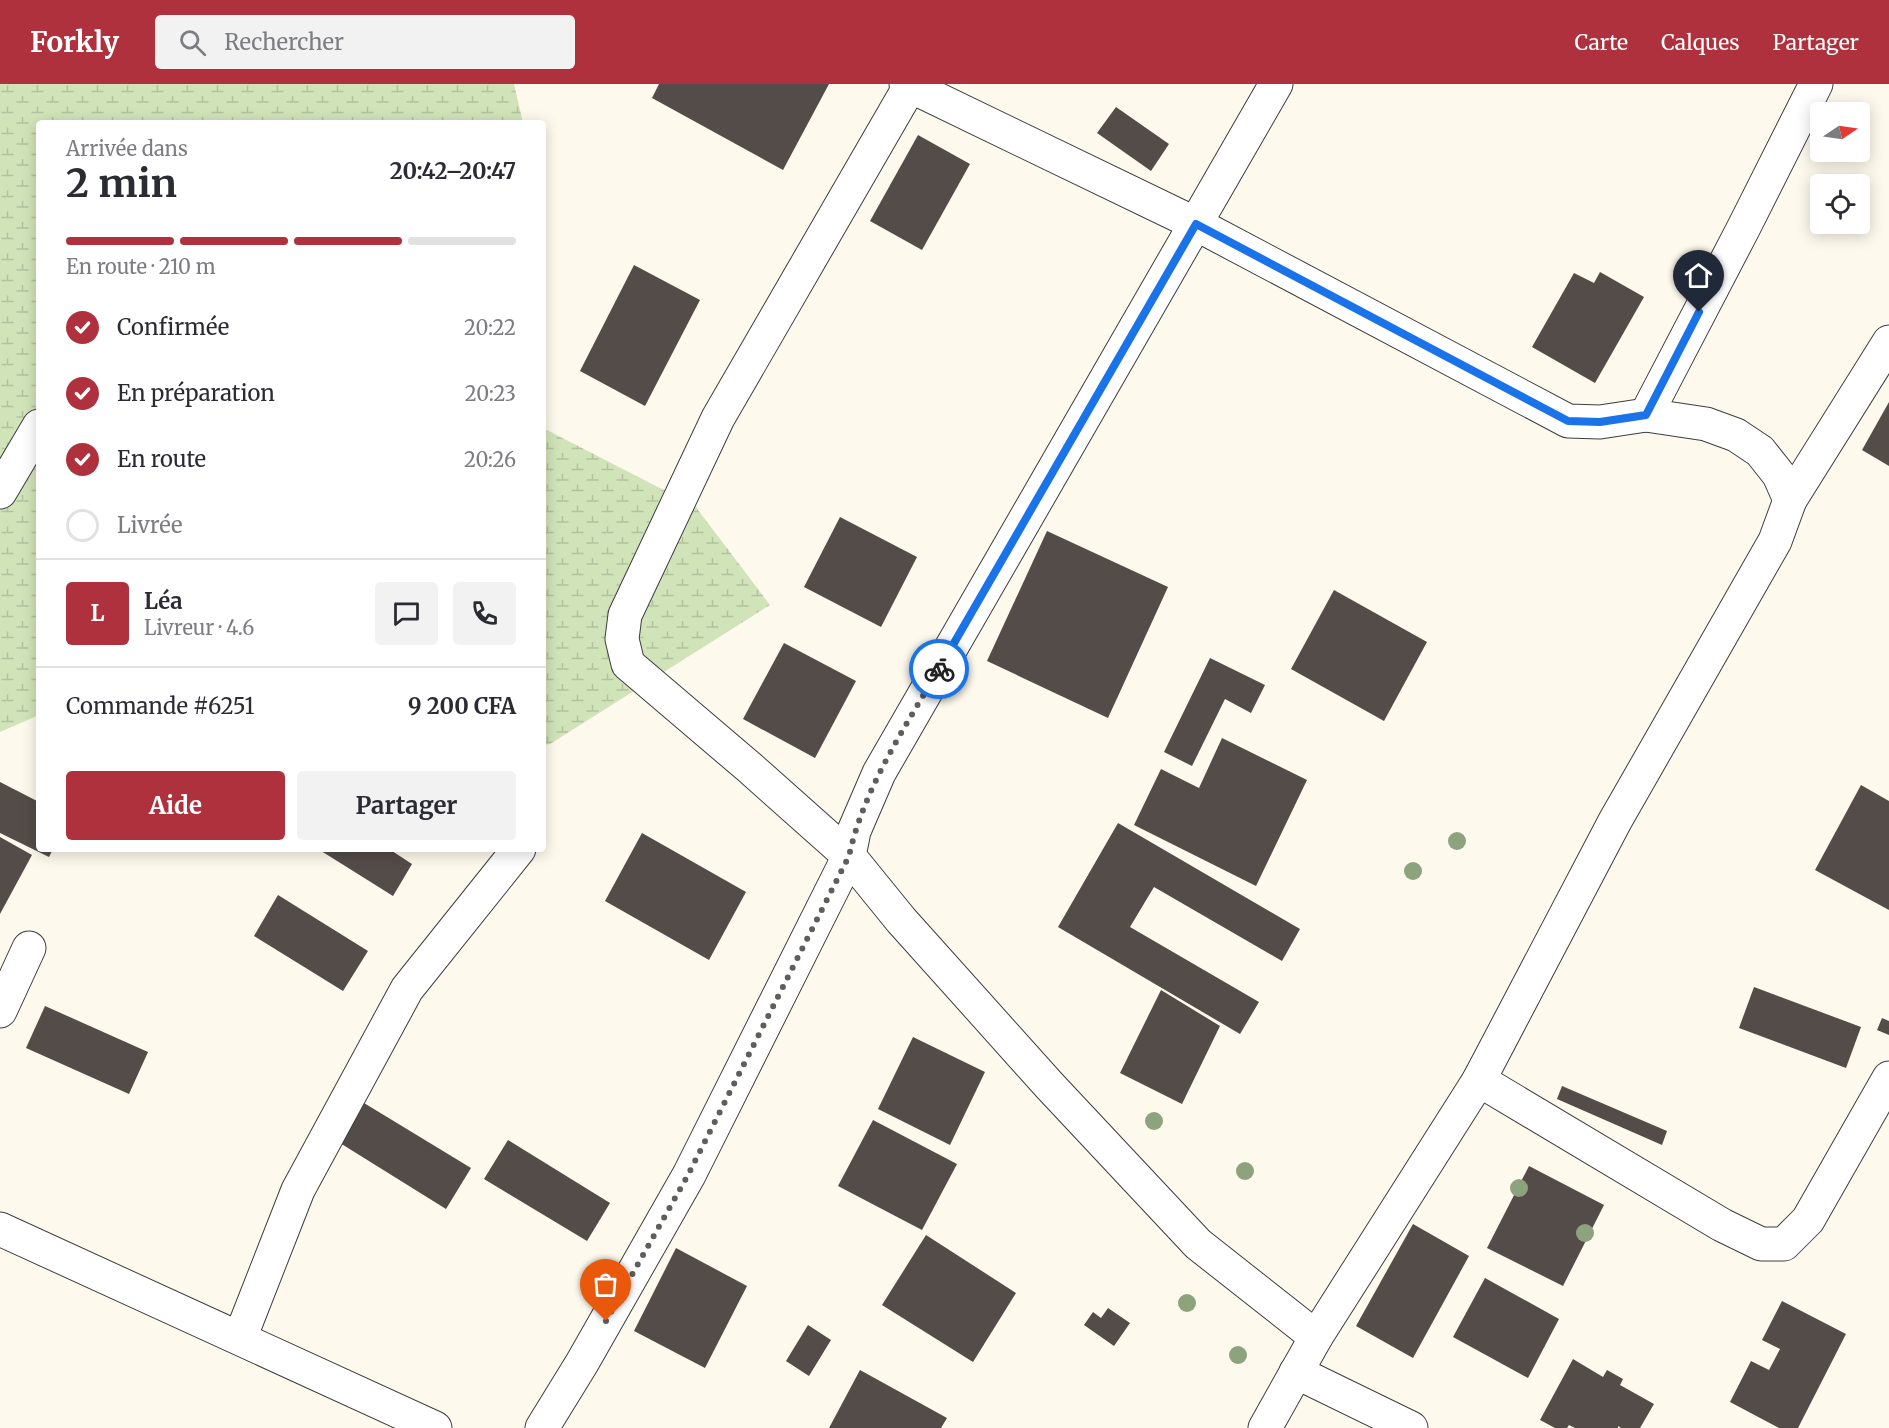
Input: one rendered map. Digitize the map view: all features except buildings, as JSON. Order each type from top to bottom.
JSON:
[{"type":"street","points":[[542,1428],[582,1363],[688,1175],[849,856],[854,831],[879,773],[1276,84]]},
{"type":"street","points":[[1646,415],[1816,84]]},
{"type":"street","points":[[1316,1337],[1198,1244],[1049,1085],[901,920],[849,856],[750,767],[628,664],[622,639],[625,615],[718,418],[908,85],[1196,224],[1568,421],[1600,422],[1646,415],[1706,424],[1736,435],[1760,452],[1779,476],[1790,500]]},
{"type":"street","points":[[1265,1428],[1316,1337],[1479,1080],[1615,821],[1774,541],[1790,500],[1889,342]]},
{"type":"street","points":[[0,492],[36,431]]},
{"type":"street","points":[[240,1338],[298,1190],[407,989],[517,852]]},
{"type":"street","points":[[0,1011],[29,948]]},
{"type":"street","points":[[1479,1080],[1722,1225],[1761,1244],[1784,1244],[1808,1220],[1889,1078]]},
{"type":"street","points":[[0,1229],[435,1428]]},
{"type":"street","points":[[1296,1372],[1411,1428]]},
{"type":"green space","points":[[0,84],[514,84],[522,120],[36,120],[36,716],[0,732]]},
{"type":"green space","points":[[546,430],[695,506],[770,605],[546,745]]},
{"type":"way so far","points":[[606,1321],[688,1175],[849,856],[854,831],[879,773],[939,669]]},
{"type":"route","points":[[939,669],[1196,224],[1568,421],[1600,422],[1646,415],[1699,312]]}]
